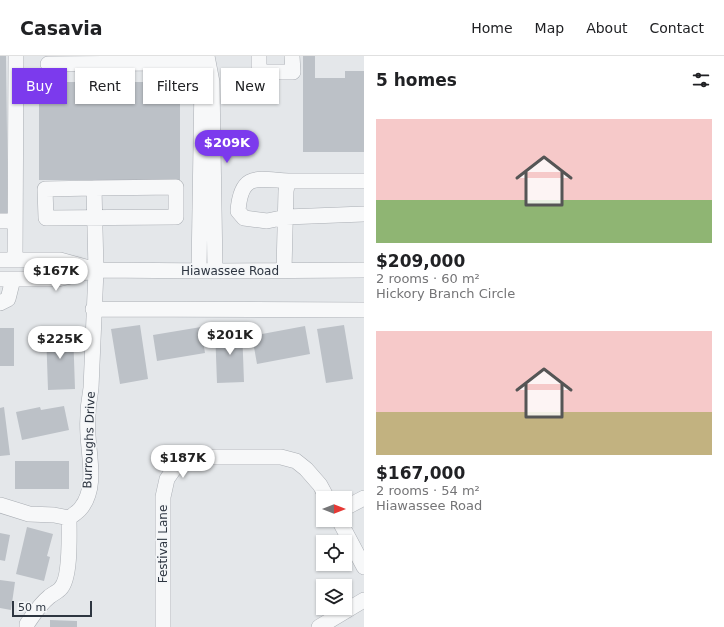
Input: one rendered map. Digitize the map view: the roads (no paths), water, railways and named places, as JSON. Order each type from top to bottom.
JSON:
[{"type":"street","points":[[7,260],[16,56]]},
{"type":"street","points":[[259,56],[259,72],[293,72],[292,56]]},
{"type":"street","points":[[48,64],[157,63],[207,58]]},
{"type":"street","points":[[199,271],[202,81],[207,58]]},
{"type":"street","points":[[207,58],[212,82],[215,271]]},
{"type":"street","points":[[364,181],[288,181],[257,179],[247,183],[242,189],[238,211],[244,218],[267,221],[286,217],[364,214]]},
{"type":"street","points":[[284,270],[286,191],[288,181]]},
{"type":"street","points":[[176,187],[176,217],[46,218],[45,189],[94,188],[176,187]]},
{"type":"street","name":"Burroughs Drive","points":[[69,518],[81,508],[89,491],[91,472],[88,434],[88,407],[91,388],[93,309],[96,270],[94,188]]},
{"type":"street","name":"Hiawassee Road","points":[[7,260],[60,260],[96,270]]},
{"type":"street","name":"Hiawassee Road","points":[[6,279],[58,279],[96,270],[364,270]]},
{"type":"street","points":[[0,303],[8,299],[6,279]]},
{"type":"street","points":[[93,309],[364,310]]},
{"type":"street","name":"Festival Lane","points":[[163,627],[163,497],[167,479],[174,469],[187,461],[200,457],[281,457],[296,461],[306,469],[323,491]]},
{"type":"street","points":[[352,504],[364,498]]},
{"type":"street","points":[[0,506],[29,514],[54,515],[69,518],[69,543],[66,580],[61,589],[50,596],[38,607],[27,624],[27,627]]},
{"type":"street","points":[[343,527],[364,567]]},
{"type":"street","points":[[318,627],[364,600]]}]
